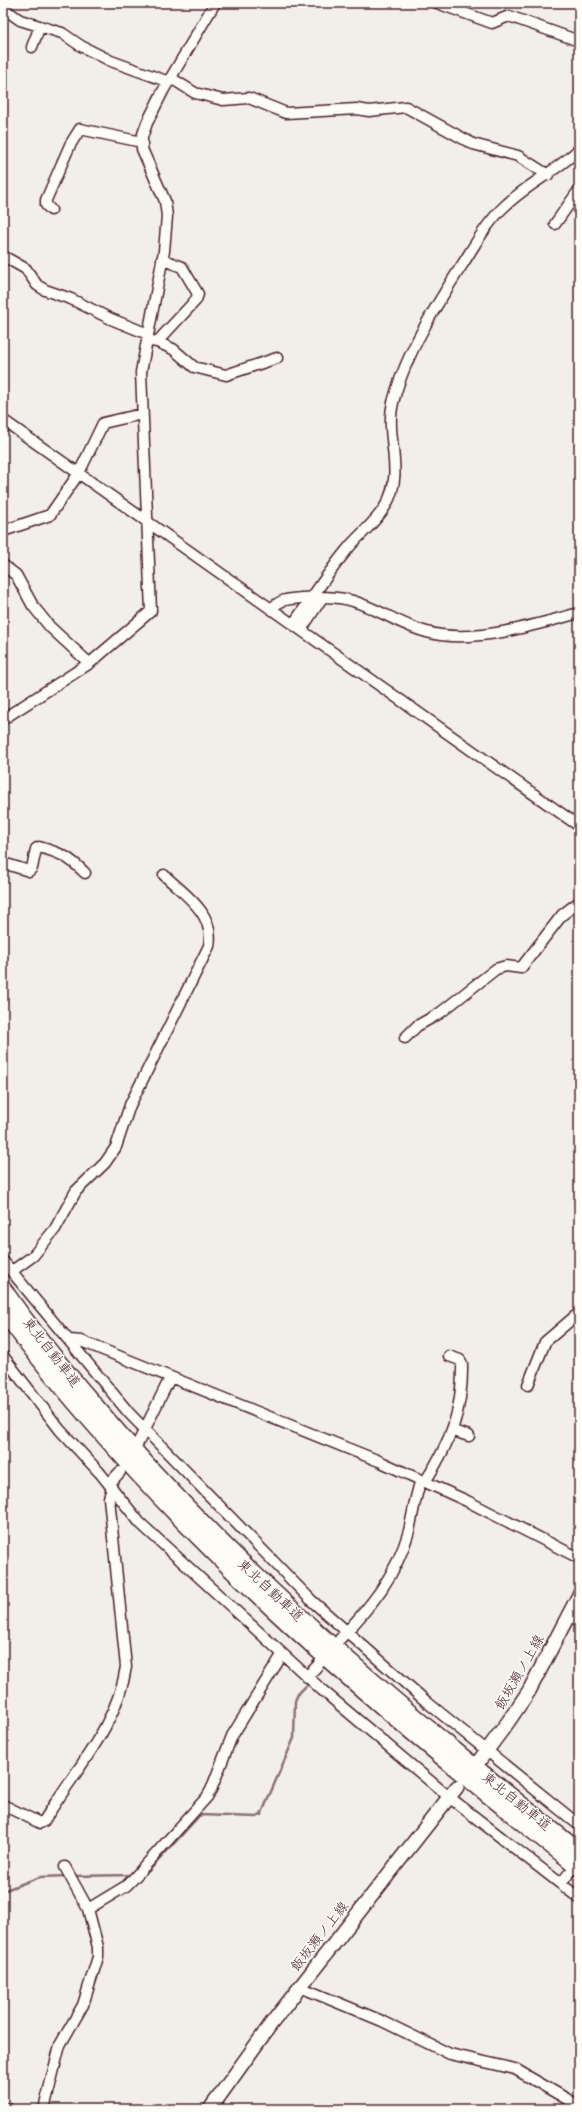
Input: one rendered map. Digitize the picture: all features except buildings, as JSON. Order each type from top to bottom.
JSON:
[{"type":"highway","name":"東北自動車道","points":[[3,1288],[68,1374],[116,1430],[227,1550],[363,1674],[432,1733],[579,1851]]},
{"type":"highway","name":"東北自動車道","points":[[3,1312],[76,1405],[134,1471],[230,1570],[282,1620],[379,1706],[574,1870]]},
{"type":"main road","name":"飯坂瀬ノ上線","points":[[483,1756],[529,1690],[574,1618],[579,1595]]},
{"type":"main road","name":"飯坂瀬ノ上線","points":[[210,2109],[300,1987],[453,1792]]},
{"type":"street","points":[[3,719],[89,663],[151,611],[141,372],[151,339],[167,232],[167,209],[158,180],[146,160],[142,142],[147,123],[214,3]]},
{"type":"street","points":[[437,3],[492,23],[509,16],[579,41]]},
{"type":"street","points":[[3,8],[20,20],[62,33],[81,46],[111,61],[170,80],[194,93],[223,100],[244,98],[286,113],[357,110],[369,111],[406,107],[473,144],[518,156],[548,175]]},
{"type":"street","points":[[32,47],[40,26]]},
{"type":"street","points":[[51,210],[46,205],[46,200],[70,145],[80,129],[142,142]]},
{"type":"street","points":[[297,627],[347,549],[386,505],[392,491],[396,466],[390,427],[393,399],[413,352],[433,312],[490,221],[508,202],[548,175],[579,149]]},
{"type":"street","points":[[554,224],[579,190]]},
{"type":"street","points":[[3,256],[26,269],[37,285],[71,299],[173,349],[194,367],[226,375],[277,358]]},
{"type":"street","points":[[151,339],[196,300],[198,294],[182,267],[162,259]]},
{"type":"street","points":[[3,531],[50,515],[80,473],[103,423],[142,414]]},
{"type":"street","points":[[3,420],[579,826]]},
{"type":"street","points":[[3,566],[16,576],[23,591],[50,626],[89,663]]},
{"type":"street","points":[[271,609],[281,600],[317,597],[353,601],[414,629],[442,635],[470,636],[579,613]]},
{"type":"street","points":[[3,863],[29,872],[32,868],[36,849],[39,847],[66,855],[85,873]]},
{"type":"street","points":[[12,1272],[32,1256],[55,1229],[76,1191],[105,1163],[116,1147],[136,1092],[207,951],[210,933],[204,914],[164,875]]},
{"type":"street","points":[[405,1038],[417,1026],[440,1013],[496,969],[506,966],[521,968],[562,915],[579,902]]},
{"type":"street","points":[[3,1261],[145,1430],[312,1601],[343,1636],[483,1756],[579,1825]]},
{"type":"street","points":[[528,1385],[545,1342],[579,1313]]},
{"type":"street","points":[[70,1340],[81,1341],[170,1378],[379,1460],[579,1558]]},
{"type":"street","points":[[3,1356],[60,1430],[110,1486],[140,1523],[307,1677],[453,1792],[579,1898]]},
{"type":"street","points":[[343,1636],[379,1596],[395,1569],[408,1531],[414,1502],[423,1481],[453,1431],[461,1396],[462,1364],[460,1360],[449,1356]]},
{"type":"street","points":[[138,1443],[170,1378]]},
{"type":"street","points":[[453,1431],[469,1436]]},
{"type":"street","points":[[3,1805],[40,1822],[44,1821],[100,1737],[121,1688],[126,1667],[109,1498],[110,1486],[120,1472]]},
{"type":"street","points":[[88,1909],[126,1886],[207,1797],[232,1736],[282,1655]]},
{"type":"street","points":[[307,1677],[319,1664]]},
{"type":"street","points":[[44,2109],[59,2049],[66,2033],[83,2005],[98,1957],[98,1947],[88,1909],[65,1867]]},
{"type":"street","points":[[561,1884],[574,1870]]},
{"type":"street","points":[[300,1987],[382,2021],[450,2054],[514,2069],[579,2106]]},
{"type":"street","points":[[3,2108],[8,2109]]},
{"type":"waterway","points":[[140,1875],[148,1872],[200,1815],[257,1817],[261,1815],[294,1738],[295,1701],[298,1694],[307,1685]]},
{"type":"waterway","points":[[72,1876],[133,1875]]},
{"type":"waterway","points":[[3,1891],[40,1877],[68,1876]]}]
